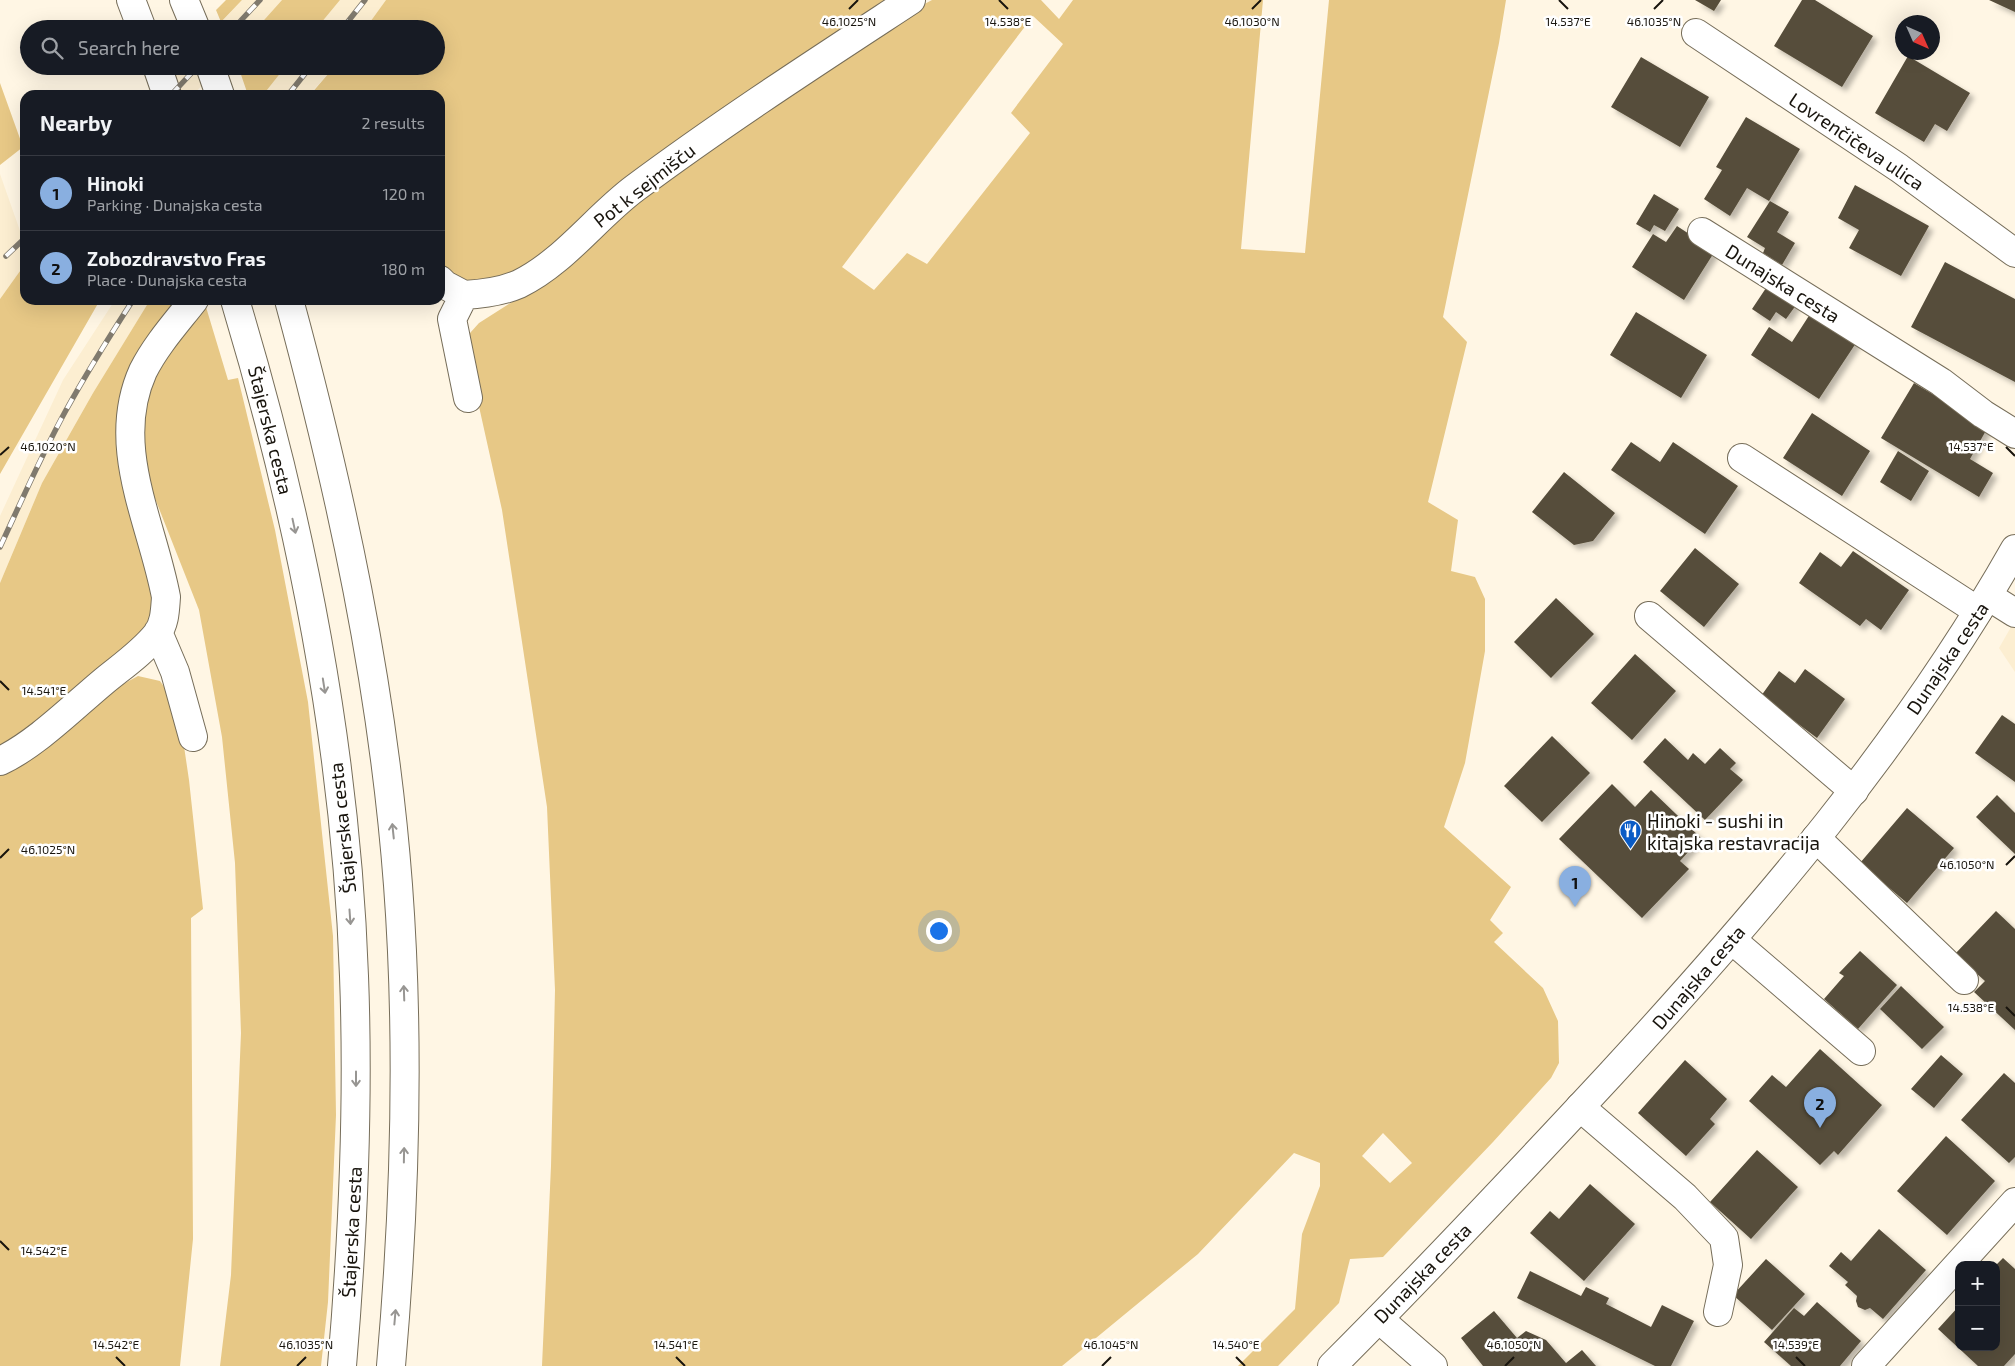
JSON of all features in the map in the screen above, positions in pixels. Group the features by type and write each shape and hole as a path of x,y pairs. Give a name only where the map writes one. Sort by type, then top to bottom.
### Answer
{"main road":[{"path":"184,0 192,20"},
{"name":"Pot k sejmišču","path":"464,295 489,294 519,284 550,264 633,189 648,178 739,113 911,0"},
{"path":"131,1 138,20"},
{"name":"Lovrenčičeva ulica","path":"1696,33 1899,168 2015,253"},
{"path":"160,75 165,90"},
{"path":"213,75 218,90"},
{"name":"Dunajska cesta","path":"1702,232 1941,382 1983,414 2015,434"},
{"path":"445,285 464,295 452,319 468,398"},
{"path":"0,761 9,757 45,731 144,648 158,632 165,614 166,597 131,460 129,427 133,399 144,371 160,342 190,305"},
{"name":"Štajerska cesta","path":"237,305 286,489 307,586 328,710 347,869 354,974 356,1076 355,1174 350,1272 342,1366"},
{"path":"289,305 338,491 358,588 388,785 398,884 404,985 406,1081 404,1181 398,1288 391,1366"},
{"path":"1742,458 1983,604 2015,613"},
{"name":"Dunajska cesta","path":"1332,1366 1580,1107 1704,973 1732,940 1854,791 1930,684 1983,604 2015,549"},
{"path":"1649,616 1854,791"},
{"path":"158,632 175,672 193,737"},
{"path":"1816,838 1964,980"},
{"path":"1732,940 1861,1052"},
{"path":"1580,1107 1684,1197 1724,1238 1728,1264 1718,1312"},
{"path":"1866,1366 2015,1202"},
{"path":"1379,1318 1433,1366"}],"shaded area":[{"path":"226,0 242,0 223,20 220,20 216,10"},
{"path":"242,0 282,0 264,20 223,20"},
{"path":"282,0 340,0 323,20 264,20"},
{"path":"340,0 386,0 372,20 323,20"},
{"path":"386,0 890,0 509,277 470,283 450,274 445,268 445,90 314,90 327,75 445,75 445,20 372,20"},
{"path":"932,0 1041,0 1059,19 1073,0 1263,0 1241,249 1305,253 1329,0 1506,0 1499,43 1443,317 1467,342 1428,502 1458,520 1451,571 1475,577 1485,599 1485,651 1465,763 1444,827 1511,887 1490,920 1503,933 1494,942 1543,988 1558,1021 1559,1063 1551,1078 1493,1142 1383,1257 1350,1259 1339,1303 1278,1366 1238,1366 1295,1309 1302,1234 1320,1186 1320,1163 1294,1153 1198,1254 1062,1366 542,1366 551,1166 555,990 547,807 502,510 466,348 470,333 479,323 539,285 631,205 917,8","holes":["1033,16 1063,44 1011,113 1030,133 927,264 907,253 874,290 842,267","1383,1133 1412,1163 1390,1183 1362,1156"]},
{"path":"170,75 212,75 198,90 156,90"},
{"path":"241,75 279,75 267,90 246,90"},
{"path":"279,75 327,75 313,90 267,90"},
{"path":"0,83 20,139 20,149 0,165"},
{"path":"0,174 20,231 20,271 0,299"},
{"path":"20,271 20,305 97,305 0,474 0,299"},
{"path":"112,305 147,305 93,393 42,483 0,583 0,516 63,380"},
{"path":"147,305 178,305 125,384 119,402 117,423 120,461 154,600 149,619 143,629 126,647 40,719 0,747 0,583 42,483 93,393"},
{"path":"206,307 228,380 238,378 275,530 308,702 333,936 336,1115 328,1302 321,1366 220,1366 231,1275 241,1033 235,863 222,737 199,610 145,473 142,404 162,361"},
{"path":"2015,620 2015,672 1999,648"},
{"path":"138,676 160,681 171,697 181,726 203,909 191,918 193,1239 180,1366 0,1366 0,776 29,759 114,689"}],"building":[{"path":"1695,0 1721,0 1714,11"},
{"path":"1802,0 1815,0 1873,36 1842,87 1774,46"},
{"path":"1989,0 2015,0 2015,12"},
{"path":"1641,57 1709,97 1680,147 1611,107"},
{"path":"1906,60 1915,60 1970,93 1947,131 1935,124 1924,142 1875,113"},
{"path":"1746,117 1800,149 1769,201 1747,188 1730,216 1704,199 1722,170 1716,167"},
{"path":"1855,185 1929,226 1901,276 1849,248 1859,230 1838,218"},
{"path":"1654,194 1679,209 1665,231 1654,225 1650,232 1636,224"},
{"path":"1770,201 1789,212 1777,232 1795,243 1782,265 1763,253 1765,248 1747,237"},
{"path":"1677,226 1715,251 1684,300 1632,267 1653,234 1666,242"},
{"path":"1945,262 2015,299 2015,382 1911,327"},
{"path":"1770,282 1799,301 1786,319 1776,312 1770,321 1752,309"},
{"path":"1812,311 1858,340 1819,399 1751,355 1769,327 1792,342"},
{"path":"1636,312 1707,355 1681,398 1610,355"},
{"path":"1914,383 1988,427 1970,459 1993,473 1979,497 1881,438"},
{"path":"1812,413 1870,451 1842,496 1783,458"},
{"path":"1631,442 1660,462 1673,442 1738,486 1705,534 1611,470"},
{"path":"1898,451 1929,471 1911,501 1880,482"},
{"path":"1564,472 1615,513 1593,541 1574,545 1532,512"},
{"path":"1695,548 1739,584 1704,627 1660,591"},
{"path":"1853,551 1909,590 1881,630 1866,619 1860,626 1799,583 1820,552 1841,567"},
{"path":"1556,598 1594,634 1551,678 1514,642"},
{"path":"1635,654 1676,691 1632,740 1591,703"},
{"path":"1805,669 1845,699 1817,738 1761,696 1779,671 1795,683"},
{"path":"2002,715 2015,724 2015,782 1975,753"},
{"path":"1552,736 1590,773 1542,822 1504,786"},
{"path":"1665,738 1688,760 1693,753 1705,764 1720,748 1736,763 1730,769 1743,780 1705,820 1643,762"},
{"name":"Hinoki - sushi in kitajska restavracija","path":"1612,784 1635,807 1651,790 1701,838 1680,861 1689,869 1642,918 1559,839"},
{"path":"1997,795 2015,813 2015,854 1976,817"},
{"path":"1907,808 1954,848 1907,903 1860,863"},
{"path":"1996,911 2015,929 2015,1030 1974,992 1985,981 1955,954"},
{"path":"1860,951 1897,985 1858,1029 1824,999 1844,976 1839,973"},
{"path":"1901,986 1944,1027 1922,1049 1880,1009"},
{"path":"1820,1049 1882,1105 1838,1155 1834,1151 1820,1165 1749,1101 1772,1075 1786,1087"},
{"path":"1941,1055 1963,1074 1934,1108 1911,1089"},
{"path":"1685,1060 1727,1099 1710,1119 1715,1124 1686,1156 1638,1113"},
{"path":"2004,1073 2015,1083 2015,1157 2009,1163 1961,1120"},
{"path":"1946,1136 1995,1181 1947,1235 1897,1191"},
{"path":"1757,1150 1798,1187 1751,1239 1710,1202"},
{"path":"1590,1184 1635,1224 1584,1281 1530,1233 1550,1211 1559,1219"},
{"path":"1879,1229 1926,1270 1883,1319 1870,1308 1865,1310 1858,1307 1857,1296 1845,1285 1848,1282 1829,1266 1841,1252 1851,1261"},
{"path":"2003,1258 2015,1269 2015,1354 2004,1366 1978,1366 1962,1351 2000,1351 2000,1261"},
{"path":"1766,1259 1805,1294 1772,1330 1733,1295"},
{"path":"1530,1271 1581,1296 1586,1287 1609,1298 1606,1304 1651,1327 1662,1305 1694,1321 1671,1366 1655,1366 1517,1298"},
{"path":"1817,1302 1861,1341 1840,1366 1791,1366 1764,1342 1794,1308 1804,1316"},
{"path":"1955,1310 1955,1345 1938,1329"},
{"path":"1494,1311 1517,1338 1526,1331 1546,1340 1566,1363 1582,1350 1596,1366 1483,1366 1461,1338"}],"railway":[{"path":"241,20 260,0"},
{"path":"349,20 365,0"},
{"path":"176,90 190,75"},
{"path":"292,90 304,75"},
{"path":"6,256 20,243"},
{"path":"0,547 39,462 65,412 130,305"}],"place":[{"name":"Hinoki - sushi in kitajska restavracija","path":"1631,850"},
{"name":"Hinoki","path":"1575,907"},
{"name":"Zobozdravstvo Fras","path":"1820,1128"}]}
